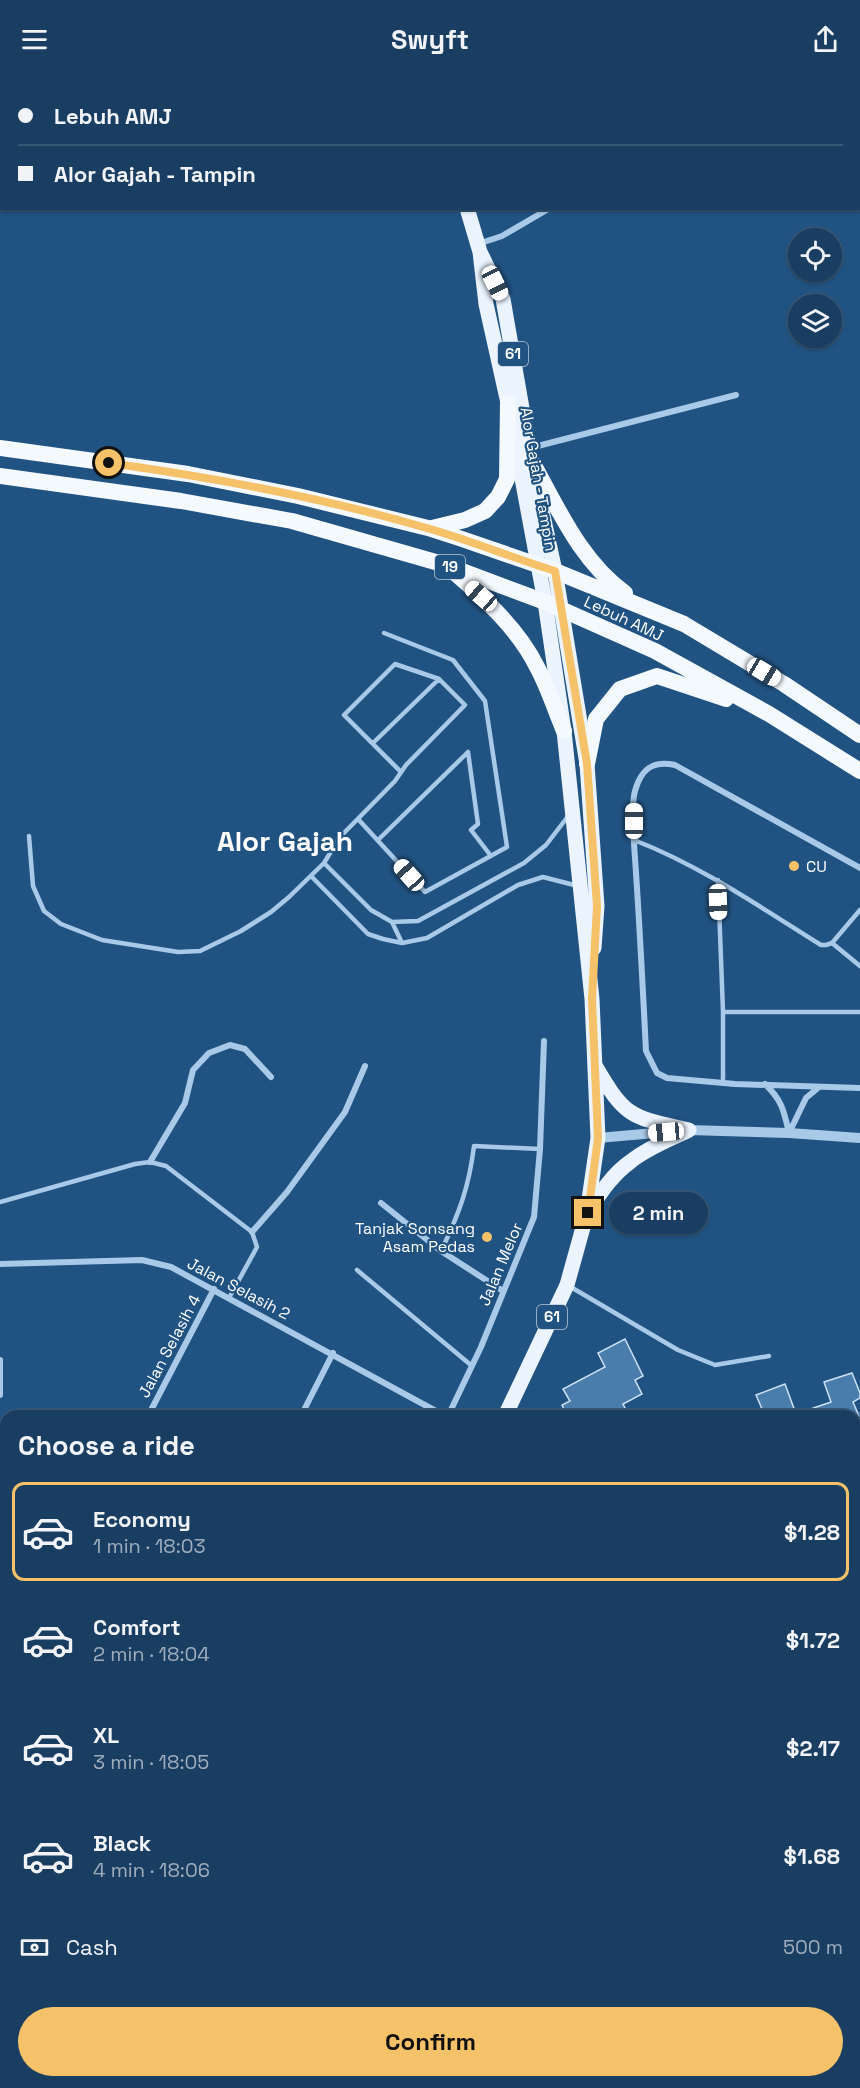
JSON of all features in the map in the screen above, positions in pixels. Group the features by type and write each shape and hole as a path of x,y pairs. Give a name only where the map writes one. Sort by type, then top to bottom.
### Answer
{"highway":[{"path":"428,528 465,520 485,512 498,497 507,479 508,403"},
{"name":"Lebuh AMJ","path":"0,448 188,474 298,496 428,528 555,571 642,605 694,630 784,684 860,735"},
{"path":"530,454 583,549 608,581 642,605"},
{"name":"Lebuh AMJ","path":"0,476 181,501 292,521 446,565 545,602 655,651 769,714 860,771"},
{"path":"446,565 507,623 537,665 564,731"},
{"path":"587,764 596,719 620,689 657,676 769,714"}],"main road":[{"name":"61","path":"468,210 479,248 503,299 530,454"},
{"name":"Alor Gajah - Tampin","path":"479,248 486,304 508,403 545,602 564,731 592,999 598,1138 588,1213 567,1285 508,1410"},
{"name":"Alor Gajah - Tampin","path":"530,454 555,571 587,764 597,906 592,999"},
{"path":"595,1064 613,1096 625,1109 640,1119 689,1130"},
{"path":"588,1213 611,1180 629,1162 689,1130"}],"street":[{"path":"479,248 547,210"},
{"path":"530,454 736,395"},
{"path":"860,867 675,765 663,762 648,767 634,792 634,840 646,1051 657,1073 668,1078 723,1083 860,1088"},
{"name":"Jalan Melor","path":"450,1410 472,1366 534,1217 540,1149 544,1041"},
{"path":"150,1162 185,1103 193,1070 208,1053 230,1045 244,1049 271,1077"},
{"path":"252,1232 287,1192 345,1112 365,1065"},
{"path":"765,1084 777,1095 784,1108 789,1133"},
{"path":"789,1133 806,1098 820,1087"},
{"path":"598,1138 689,1130 860,1138"},
{"path":"381,1203 441,1251 503,1291"},
{"name":"Jalan Selasih 2","path":"0,1264 142,1260 171,1267 436,1410"},
{"name":"Jalan Selasih 4","path":"151,1410 214,1289"},
{"path":"304,1410 333,1353"},
{"path":"0,1360 0,1395"}],"lane":[{"path":"358,819 425,892 507,847 485,701 453,660 384,633"},
{"path":"29,836 33,886 44,911 61,924 102,940 178,952 200,951 241,931 271,912 311,876 324,863 340,837 465,705 439,679 395,664 344,715 401,772"},
{"path":"373,743 439,679"},
{"path":"378,840 468,752 478,824 471,830 491,856"},
{"path":"324,863 371,910 392,922 418,921 524,863 546,845 573,810"},
{"path":"634,840 718,880 821,945 832,943 860,910"},
{"path":"311,876 368,934 402,943 427,938 518,885 543,878 581,887"},
{"path":"718,880 723,1083"},
{"path":"392,922 402,943"},
{"path":"832,943 860,966"},
{"path":"723,1012 860,1012"},
{"path":"441,1251 459,1215 470,1178 474,1146 540,1149"},
{"path":"0,1202 135,1164 150,1162 166,1166 252,1232 257,1247 230,1298"},
{"path":"357,1269 472,1366"},
{"path":"567,1285 678,1350 716,1365 769,1356"}],"building":[{"path":"625,1339 643,1376 635,1380 642,1394 623,1404 626,1410 564,1410 562,1405 570,1401 563,1389 605,1367 598,1353"},
{"path":"852,1373 860,1393 860,1398 853,1402 856,1410 808,1410 831,1402 824,1382"},
{"path":"785,1384 795,1410 762,1410 756,1395"}],"place":[{"name":"CU","path":"794,866"},
{"name":"Tanjak Sonsang Asam Pedas","path":"487,1237"}],"district":[{"name":"Alor Gajah","path":"285,841"}],"route":[{"path":"109,463 188,474 298,496 428,528 555,571 587,764 597,906 592,999 598,1138 588,1213"}]}
